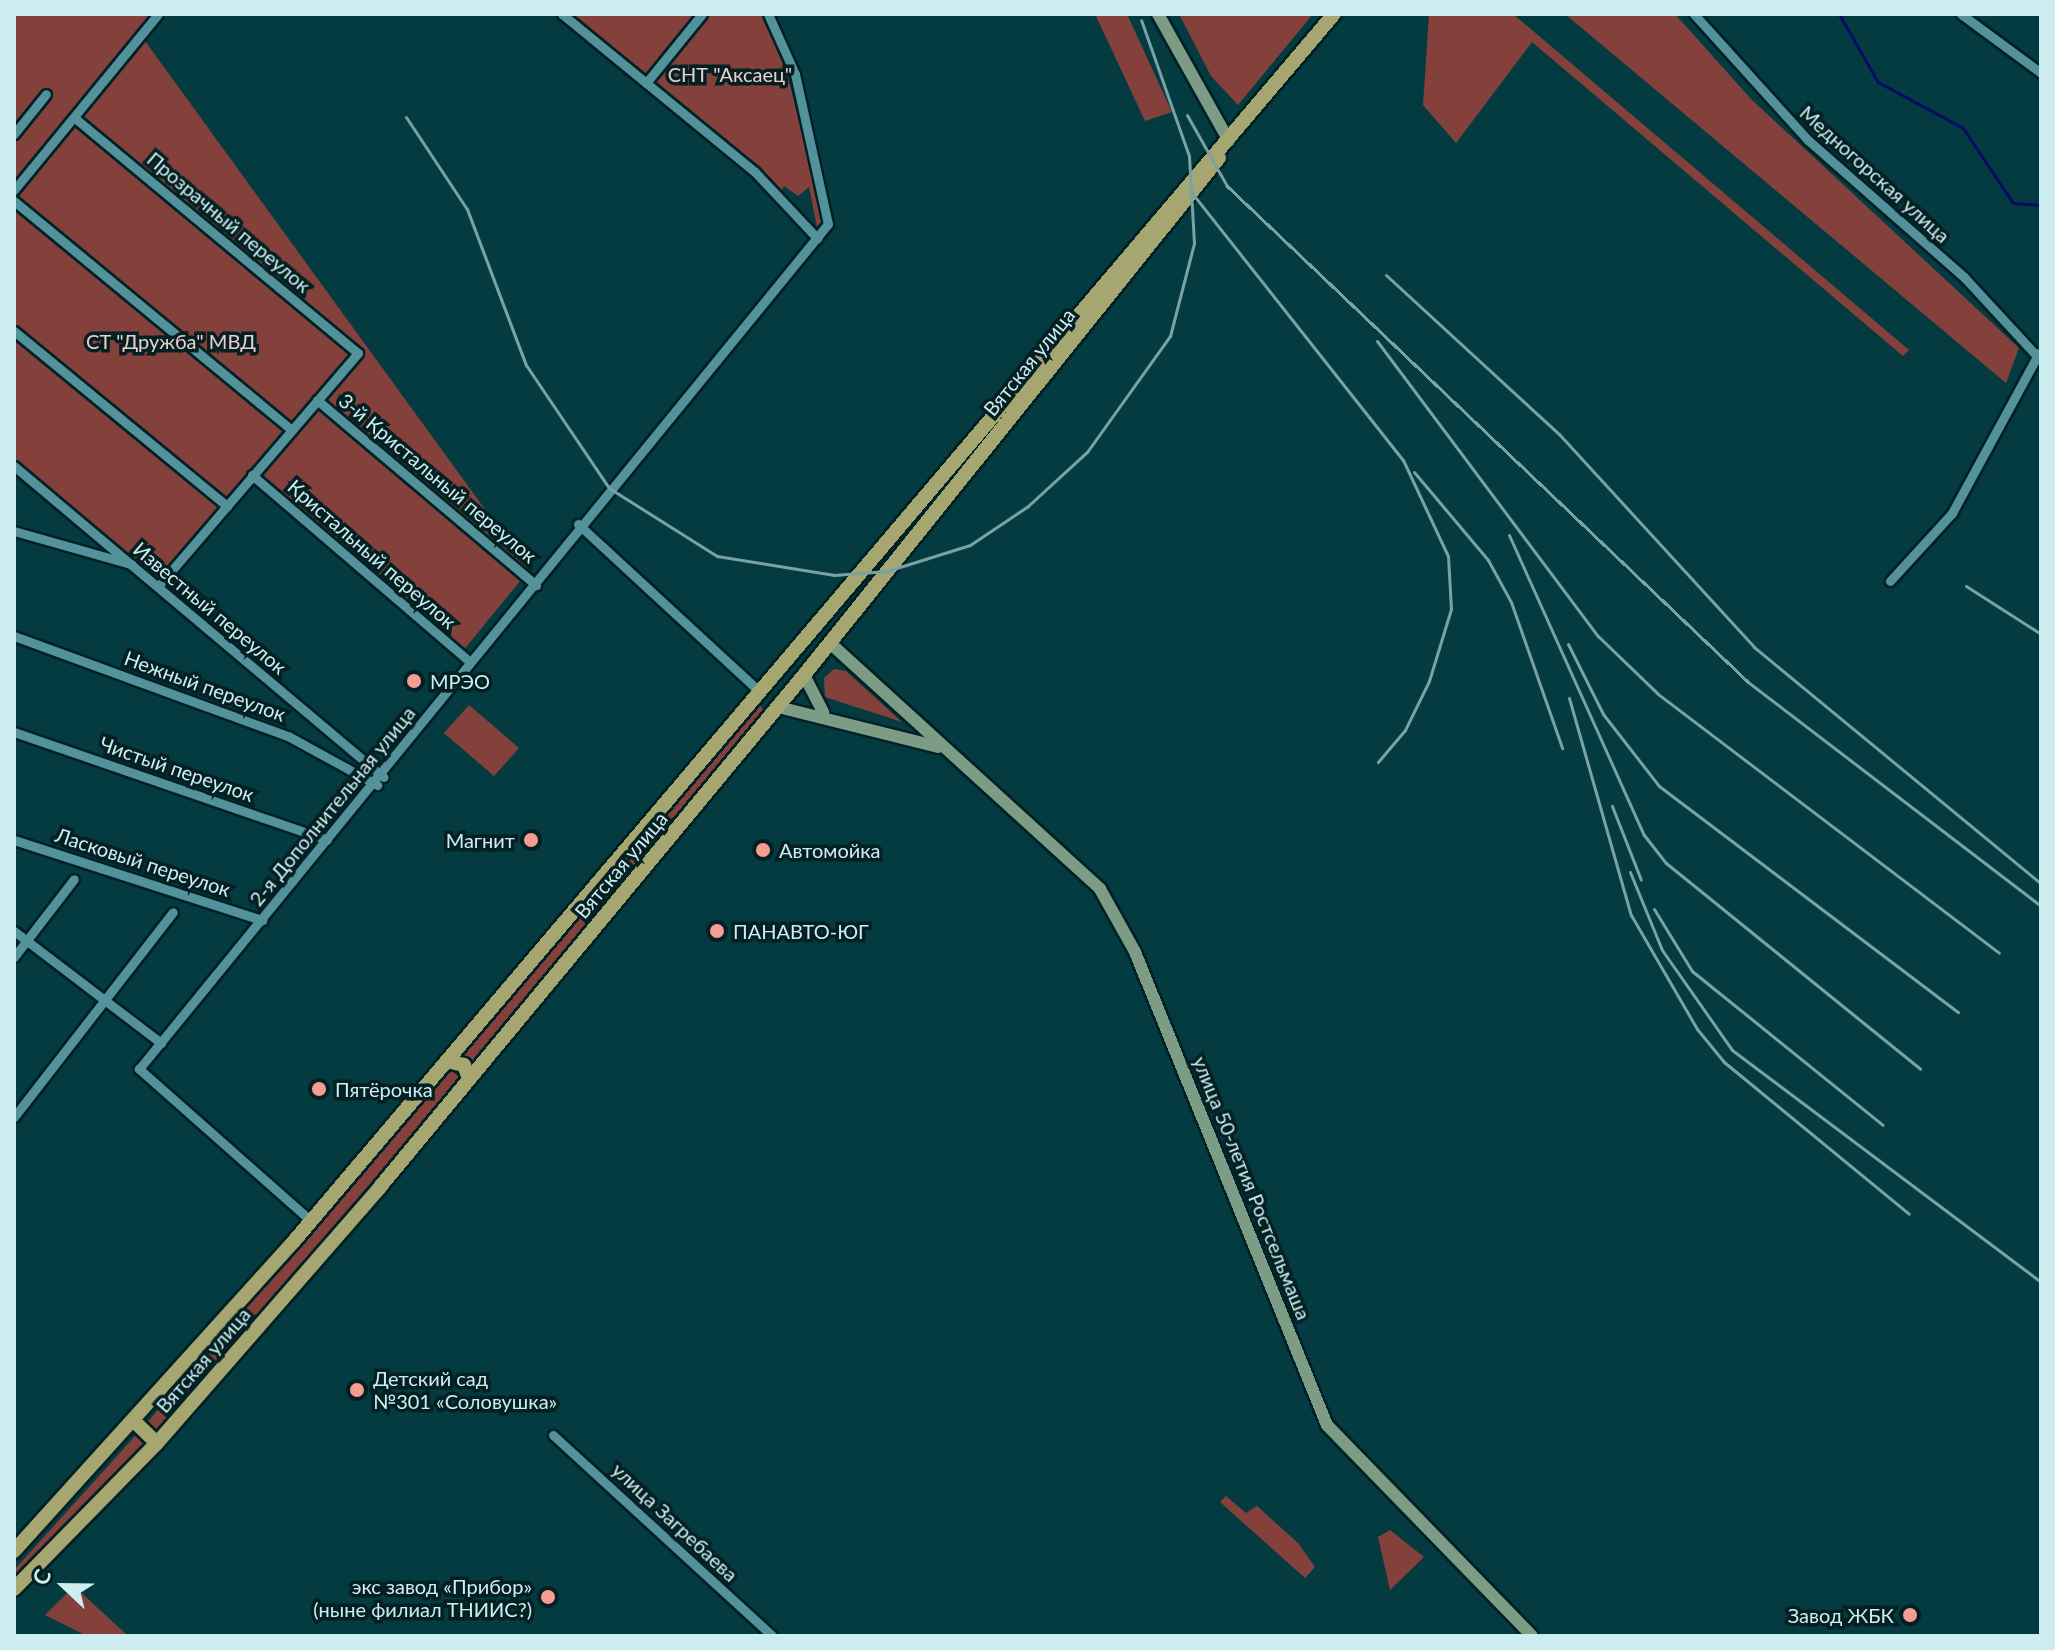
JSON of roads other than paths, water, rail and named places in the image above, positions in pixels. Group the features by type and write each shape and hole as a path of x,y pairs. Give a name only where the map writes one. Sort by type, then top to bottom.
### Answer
{"main road":[{"path":"1158,14 1229,141"},
{"name":"Вятская улица","path":"14,1589 157,1443 469,1079 830,643 1229,141 1334,14"},
{"name":"Вятская улица","path":"14,1551 135,1422 311,1221 756,688 866,573 1191,175 1229,141"},
{"path":"813,627 830,643"},
{"name":"улица 50-летия Ростсельмаша","path":"830,643 1100,889 1117,918 1327,1425 1532,1636"},
{"path":"796,644 804,675 823,712"},
{"path":"756,688 778,707 823,712 945,750"},
{"path":"447,1061 464,1065 469,1079"},
{"path":"135,1422 157,1443"}],"street":[{"path":"14,190 76,119 158,14"},
{"path":"646,83 702,14"},
{"name":"2-я Дополнительная улица","path":"311,1221 139,1069 327,840 380,781 468,660 536,585 578,524 828,224 795,74 768,14"},
{"name":"Медногорская улица","path":"1694,14 1788,120 1964,277 2039,353"},
{"path":"1961,14 2041,73"},
{"path":"569,16 755,172 817,238"},
{"path":"14,134 46,94"},
{"name":"Прозрачный переулок","path":"76,119 358,353 317,400"},
{"path":"14,201 291,429"},
{"path":"14,331 227,506"},
{"path":"1890,581 1952,513 2039,353"},
{"path":"158,586 317,400"},
{"name":"3-й Кристальный переулок","path":"317,400 536,585"},
{"name":"Известный переулок","path":"14,466 158,586 380,781"},
{"name":"Кристальный переулок","path":"252,475 468,660"},
{"path":"578,524 756,688"},
{"path":"14,531 131,564"},
{"name":"Нежный переулок","path":"14,636 288,736 380,781"},
{"name":"Чистый переулок","path":"14,732 327,840"},
{"name":"Ласковый переулок","path":"14,840 262,920"},
{"path":"14,957 74,879"},
{"path":"14,1117 173,912"},
{"path":"14,931 161,1043"},
{"name":"улица Загребаева","path":"553,1435 772,1636"}],"waterway":[{"path":"1839,14 1878,82 1963,128 2013,203 2041,205"}],"railway":[{"path":"406,117 467,209 526,365 609,488 717,556 834,575 887,571 970,545 1028,506 1087,452 1170,336 1194,243 1189,156 1141,20"},
{"path":"1187,115 1227,186 1748,682 2041,906"},
{"path":"1192,193 1403,460 1448,556 1451,609 1429,681 1405,730 1378,762"},
{"path":"1386,275 1559,434 1754,647 2041,884"},
{"path":"1377,341 1598,636 1658,694 1999,953"},
{"path":"1414,472 1488,560 1511,602 1562,748"},
{"path":"1509,535 1644,835 1666,863 1920,1069"},
{"path":"1966,586 2041,634"},
{"path":"1568,644 1603,714 1659,786 1958,1012"},
{"path":"1569,698 1631,915 1697,1029 1724,1062 1909,1214"},
{"path":"1612,806 1641,880"},
{"path":"1630,872 1662,950 1732,1050 2041,1282"},
{"path":"1654,909 1692,971 1883,1125"}],"place":[{"name":"МРЭО","path":"414,681"},
{"name":"Магнит","path":"531,840"},
{"name":"Автомойка","path":"763,850"},
{"name":"ПАНАВТО-ЮГ","path":"717,931"},
{"name":"Пятёрочка","path":"319,1089"},
{"name":"Детский сад №301 «Соловушка»","path":"357,1390"},
{"name":"экс завод «Прибор» (ныне филиал ТНИИС?)","path":"548,1597"},
{"name":"Завод ЖБК","path":"1910,1615"}],"park label":[{"name":"СНТ \"Аксаец\"","path":"730,74"},
{"name":"СТ \"Дружба\" МВД","path":"171,341"}]}
